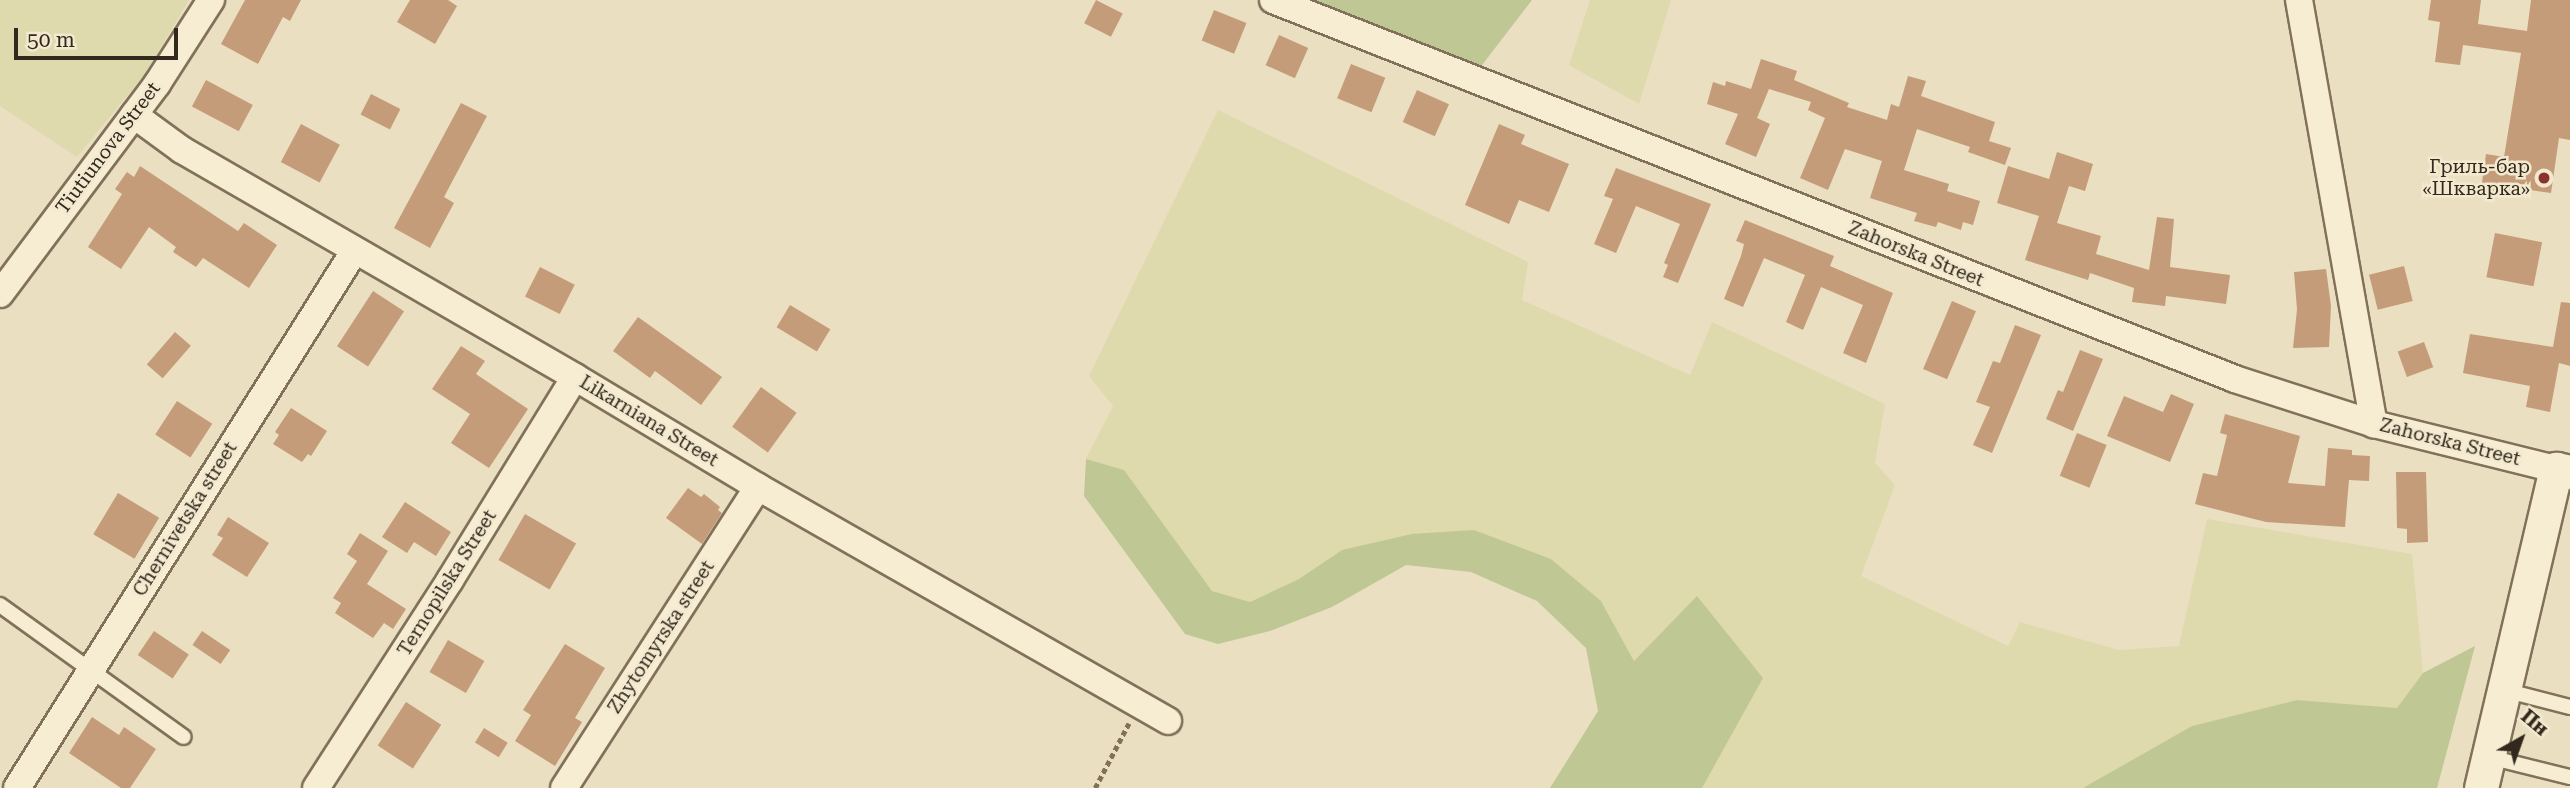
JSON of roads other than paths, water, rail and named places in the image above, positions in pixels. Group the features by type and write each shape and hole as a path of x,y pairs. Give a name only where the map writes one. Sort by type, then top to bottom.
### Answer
{"street":[{"name":"Tiutiunova Street","path":"2,285 134,115 211,0"},
{"name":"Zahorska Street","path":"1273,0 2223,374 2374,424 2563,470"},
{"path":"2299,0 2374,424"},
{"name":"Likarniana Street","path":"134,115 182,150 575,377 758,487 1167,721"},
{"name":"Chernivetska street","path":"17,788 355,250"},
{"name":"Ternopilska Street","path":"316,788 450,580 575,377"},
{"path":"2485,772 2504,690 2563,470"},
{"name":"Zhytomyrska street","path":"564,788 758,487"}],"lane":[{"path":"0,605 184,737"},
{"path":"2504,690 2570,707"},
{"path":"2485,772 2570,777"}],"place":[{"name":"Гриль-бар «Шкварка»","path":"2544,178"}]}
